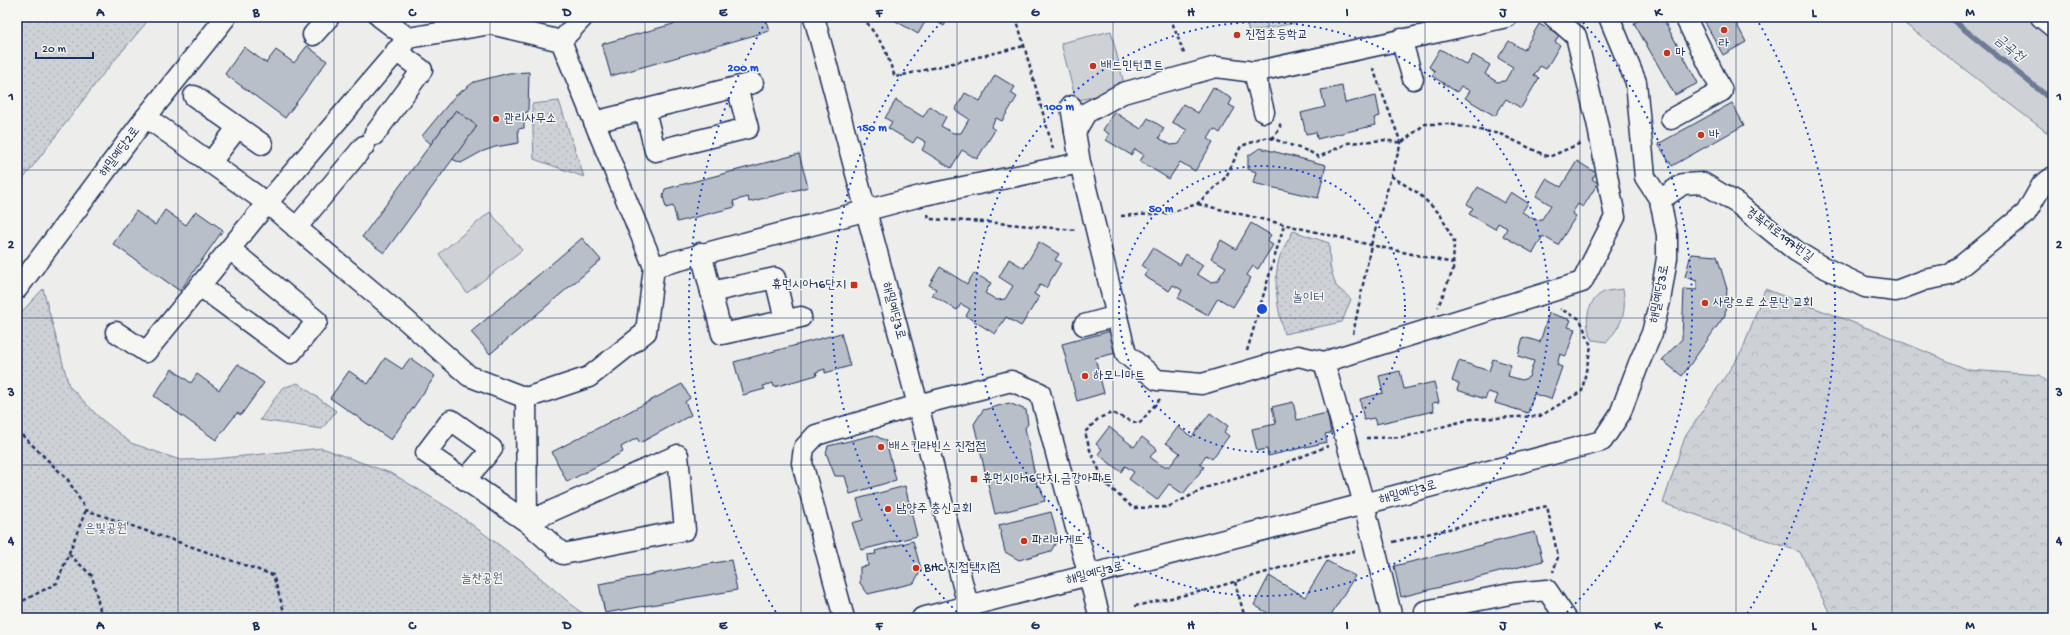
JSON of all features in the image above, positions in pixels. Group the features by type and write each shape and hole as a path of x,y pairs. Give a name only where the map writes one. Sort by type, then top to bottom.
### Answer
{"street":[{"name":"해밀예당2로","path":"17,289 146,117 226,17"},
{"path":"313,36 329,17"},
{"path":"296,228 369,141 422,70 380,17"},
{"path":"561,41 583,17"},
{"name":"해밀예당3로","path":"814,17 918,405 969,612 1090,576 1602,441 1620,414 1652,333 1660,301 1666,258 1667,235 1660,200"},
{"path":"1075,132 1086,113 1123,93 1216,67 1254,72 1507,17"},
{"path":"1071,106 1080,162 1126,354 1157,380 1202,384 1298,356 1324,362 1582,282 1615,217 1599,135 1576,36 1554,17"},
{"path":"1671,119 1722,91 1686,17"},
{"path":"2041,17 2053,27"},
{"path":"1614,19 1636,82 1645,177 1660,200"},
{"path":"116,332 146,352 267,203 402,45 491,24 561,41"},
{"path":"1401,39 1413,79"},
{"path":"146,117 267,203 398,313 469,376 526,398 589,377 646,332 654,267 561,41"},
{"path":"1254,72 1264,112"},
{"path":"594,122 745,85 748,128 655,151 645,110"},
{"path":"194,96 262,144"},
{"path":"211,162 238,127"},
{"path":"654,267 701,253 924,195 1080,162"},
{"name":"경복대로197번길","path":"1660,200 1683,184 1703,183 1738,204 1796,251 1819,265 1865,287 1896,291 1924,280 1950,275 2026,213 2042,185 2053,177"},
{"path":"200,286 291,353 317,321 230,249"},
{"path":"701,253 711,292 722,334 793,318 775,278 711,292"},
{"path":"1084,325 1117,316"},
{"path":"1324,362 1364,504 1392,618"},
{"path":"844,618 802,463 804,448 816,435 918,405 1011,381 1040,393 1100,618"},
{"path":"526,398 527,522"},
{"path":"465,480 527,522 563,554 685,530 678,456 527,522"},
{"path":"1427,618 1425,611 1515,593 1547,590 1566,618"},
{"path":"922,618 969,612"}],"path":[{"path":"863,17 884,47 895,77 1024,46"},
{"path":"1016,17 1058,167"},
{"path":"1170,17 1191,74"},
{"path":"1365,47 1401,143"},
{"path":"1356,352 1352,336 1371,245 1401,143 1425,124 1449,124 1500,134 1549,157 1599,135"},
{"path":"1122,216 1169,213 1197,204 1226,176 1241,146 1268,138 1310,152 1319,157 1348,143 1384,140 1401,143"},
{"path":"1391,176 1418,193 1440,214 1454,241 1453,270 1438,307 1422,331"},
{"path":"924,195 929,219 986,222 1097,233"},
{"path":"1197,204 1371,245 1453,262"},
{"path":"1240,373 1284,225"},
{"path":"1176,381 1139,424 1112,413 1099,418 1086,432 1090,450 1105,483 1133,508 1168,507 1208,487 1281,465 1346,439 1404,437 1470,419 1540,416 1582,391 1591,346 1580,319 1534,296"},
{"path":"17,430 68,480 86,510 273,575 286,618"},
{"path":"17,604 57,583 86,510"},
{"path":"69,554 92,576 102,618"},
{"path":"1235,582 1245,618"}],"green space":[{"path":"17,17 151,17 103,74 17,187"},
{"path":"1245,17 1325,17 1249,32"},
{"path":"1896,17 2029,17 2053,39 2053,137"},
{"name":"배드민턴코트","path":"1111,31 1125,88 1076,101 1061,43"},
{"path":"559,101 584,177 534,159 532,104"},
{"path":"490,212 522,250 467,293 439,254"},
{"name":"놀이터","path":"1293,231 1329,243 1330,266 1336,286 1351,299 1342,322 1284,334 1278,305 1276,275 1280,256"},
{"name":"은빛공원","path":"43,289 69,386 100,418 131,443 180,460 214,459 322,448 393,474 452,510 522,562 579,611 593,618 17,618 17,317"},
{"path":"1623,289 1624,312 1620,324 1607,342 1593,340 1590,334 1587,319 1591,305 1600,294 1607,291"},
{"path":"1765,289 1883,334 1969,370 2039,375 2053,386 2053,618 1832,618 1800,552 1663,503 1685,437 1742,351"},
{"path":"298,383 336,411 322,429 260,420 282,388"}],"building":[{"path":"698,17 765,17 769,31 611,76 602,44"},
{"path":"889,17 928,17 918,34"},
{"path":"929,17 949,17 944,26"},
{"name":"마","path":"1644,17 1662,17 1698,83 1675,95 1634,23"},
{"name":"라","path":"1702,17 1733,17 1746,42 1723,55"},
{"path":"1539,24 1559,35 1555,42 1560,45 1546,69 1540,66 1534,76 1539,78 1521,108 1506,99 1495,116 1465,98 1470,91 1461,86 1457,92 1432,76 1435,71 1429,67 1440,49 1467,65 1473,55 1490,65 1485,74 1497,82 1505,81 1513,67 1498,58 1509,41 1524,50"},
{"path":"307,46 327,61 285,118 225,74 244,47 266,63 276,50 294,63"},
{"name":"관리사무소","path":"529,72 528,112 524,113 524,128 518,129 519,143 495,147 481,152 461,163 452,159 477,126 456,110 431,144 422,136 455,96 474,82 509,73"},
{"path":"995,75 1015,87 1011,93 1017,97 1002,121 996,118 991,127 995,130 977,159 962,150 951,168 922,150 926,142 917,137 913,143 888,128 892,122 885,118 896,100 923,117 930,106 946,117 941,126 953,133 961,133 969,119 955,110 965,93 980,101"},
{"path":"1342,86 1345,103 1376,96 1380,116 1374,118 1376,125 1317,139 1316,132 1306,134 1301,113 1325,107 1321,90"},
{"path":"1213,87 1232,99 1229,105 1235,108 1220,133 1214,129 1208,139 1213,142 1195,171 1180,162 1169,179 1140,161 1144,155 1135,149 1131,155 1106,140 1109,134 1103,130 1114,112 1141,129 1148,118 1164,128 1159,138 1171,145 1179,144 1187,130 1172,122 1183,104 1198,113"},
{"name":"바","path":"1732,103 1744,125 1672,166 1658,144"},
{"path":"456,110 477,126 384,253 362,237"},
{"path":"1260,148 1326,165 1318,198 1253,183 1256,172 1248,169 1248,156"},
{"path":"799,154 808,187 749,202 748,197 733,201 735,207 677,222 673,206 666,208 663,196 665,189"},
{"path":"1577,161 1596,173 1592,179 1598,183 1583,207 1578,204 1572,213 1576,216 1558,245 1543,236 1533,253 1503,236 1507,228 1498,223 1495,229 1469,214 1473,208 1467,204 1478,187 1504,203 1511,192 1528,203 1522,212 1535,220 1542,219 1551,205 1536,196 1546,179 1561,187"},
{"path":"165,210 186,225 196,211 223,230 180,291 113,244 136,211 155,225"},
{"path":"1251,223 1271,235 1267,241 1273,245 1258,269 1253,266 1247,275 1251,278 1233,307 1218,298 1208,315 1178,298 1182,290 1173,285 1169,291 1144,276 1148,270 1142,266 1153,248 1180,265 1186,254 1203,265 1197,274 1210,282 1217,281 1226,267 1211,258 1221,240 1236,249"},
{"path":"582,238 601,260 490,354 471,332"},
{"path":"1039,242 1059,254 1055,260 1061,263 1046,288 1040,285 1034,294 1039,297 1021,326 1006,317 995,334 966,316 970,309 961,304 957,310 932,295 936,289 929,285 940,267 967,284 974,273 991,283 985,293 997,300 1005,299 1013,286 999,277 1009,259 1024,268"},
{"name":"사랑으로 소문난 교회","path":"1691,254 1717,256 1727,289 1725,315 1682,376 1662,360 1682,339 1684,289 1697,290 1697,281 1685,277"},
{"path":"1549,313 1571,320 1568,327 1575,329 1566,356 1560,354 1557,365 1562,367 1551,399 1534,394 1528,413 1495,403 1498,395 1488,392 1485,399 1457,390 1459,384 1452,381 1459,361 1489,371 1493,359 1511,365 1508,376 1522,380 1529,377 1534,361 1518,356 1523,337 1540,342"},
{"name":"하모니마트","path":"1111,331 1116,353 1095,358 1104,393 1077,401 1062,344"},
{"path":"841,333 850,366 825,373 825,369 816,372 817,375 774,387 773,383 763,386 765,389 743,395 734,362"},
{"path":"385,358 402,369 410,358 435,376 391,440 330,398 349,371 368,384"},
{"path":"238,364 264,383 241,415 237,413 216,440 154,396 172,369 191,383 197,374 219,390"},
{"path":"1400,371 1404,389 1434,382 1439,402 1432,403 1434,411 1376,424 1374,418 1364,420 1360,399 1383,393 1379,376"},
{"path":"682,384 690,398 685,402 691,415 640,443 637,438 621,447 623,452 567,482 552,452"},
{"path":"1293,402 1297,420 1327,413 1331,433 1325,434 1327,442 1268,456 1267,449 1257,451 1252,429 1276,424 1272,407"},
{"path":"1009,403 1026,410 1028,424 1025,428 1037,485 1040,486 1045,501 995,514 974,424 983,410"},
{"path":"1210,413 1228,426 1224,432 1229,436 1212,459 1206,455 1200,464 1204,467 1183,494 1169,484 1157,500 1129,479 1134,472 1125,466 1121,472 1098,454 1102,449 1096,444 1109,427 1134,447 1142,437 1157,449 1150,457 1162,466 1170,466 1180,453 1166,443 1178,427 1192,437"},
{"path":"874,435 886,441 896,480 850,494 845,476 835,476 826,453 828,446"},
{"path":"905,486 917,536 861,550 852,523 863,520 857,499"},
{"path":"1051,512 1058,539 1051,551 1019,560 1005,552 999,525"},
{"path":"1535,532 1543,561 1401,597 1394,566"},
{"path":"913,541 921,569 914,583 868,594 860,583 860,567 868,566 867,555 876,554 875,551"},
{"path":"731,560 737,590 605,613 599,584"},
{"path":"1327,561 1355,576 1329,618 1276,618 1254,605 1269,576 1305,597"},
{"path":"1218,613 1219,618 1199,618"}],"waterway":[{"name":"금곡천","path":"1949,17 2053,101"}],"place":[{"name":"라","path":"1724,30"},
{"name":"진접초등학교","path":"1237,35"},
{"name":"마","path":"1667,53"},
{"name":"배드민턴코트","path":"1093,66"},
{"name":"관리사무소","path":"496,119"},
{"name":"바","path":"1701,135"},
{"name":"휴먼시아16단지","path":"854,285"},
{"name":"사랑으로 소문난 교회","path":"1705,303"},
{"name":"하모니마트","path":"1085,376"},
{"name":"배스킨라빈스 진접점","path":"881,447"},
{"name":"휴먼시아16단지.금강아파트","path":"974,479"},
{"name":"남양주 충신교회","path":"888,509"},
{"name":"파리바게뜨","path":"1024,541"},
{"name":"BHC 진접택지점","path":"916,568"}],"park label":[{"name":"늘찬공원","path":"482,579"}]}
